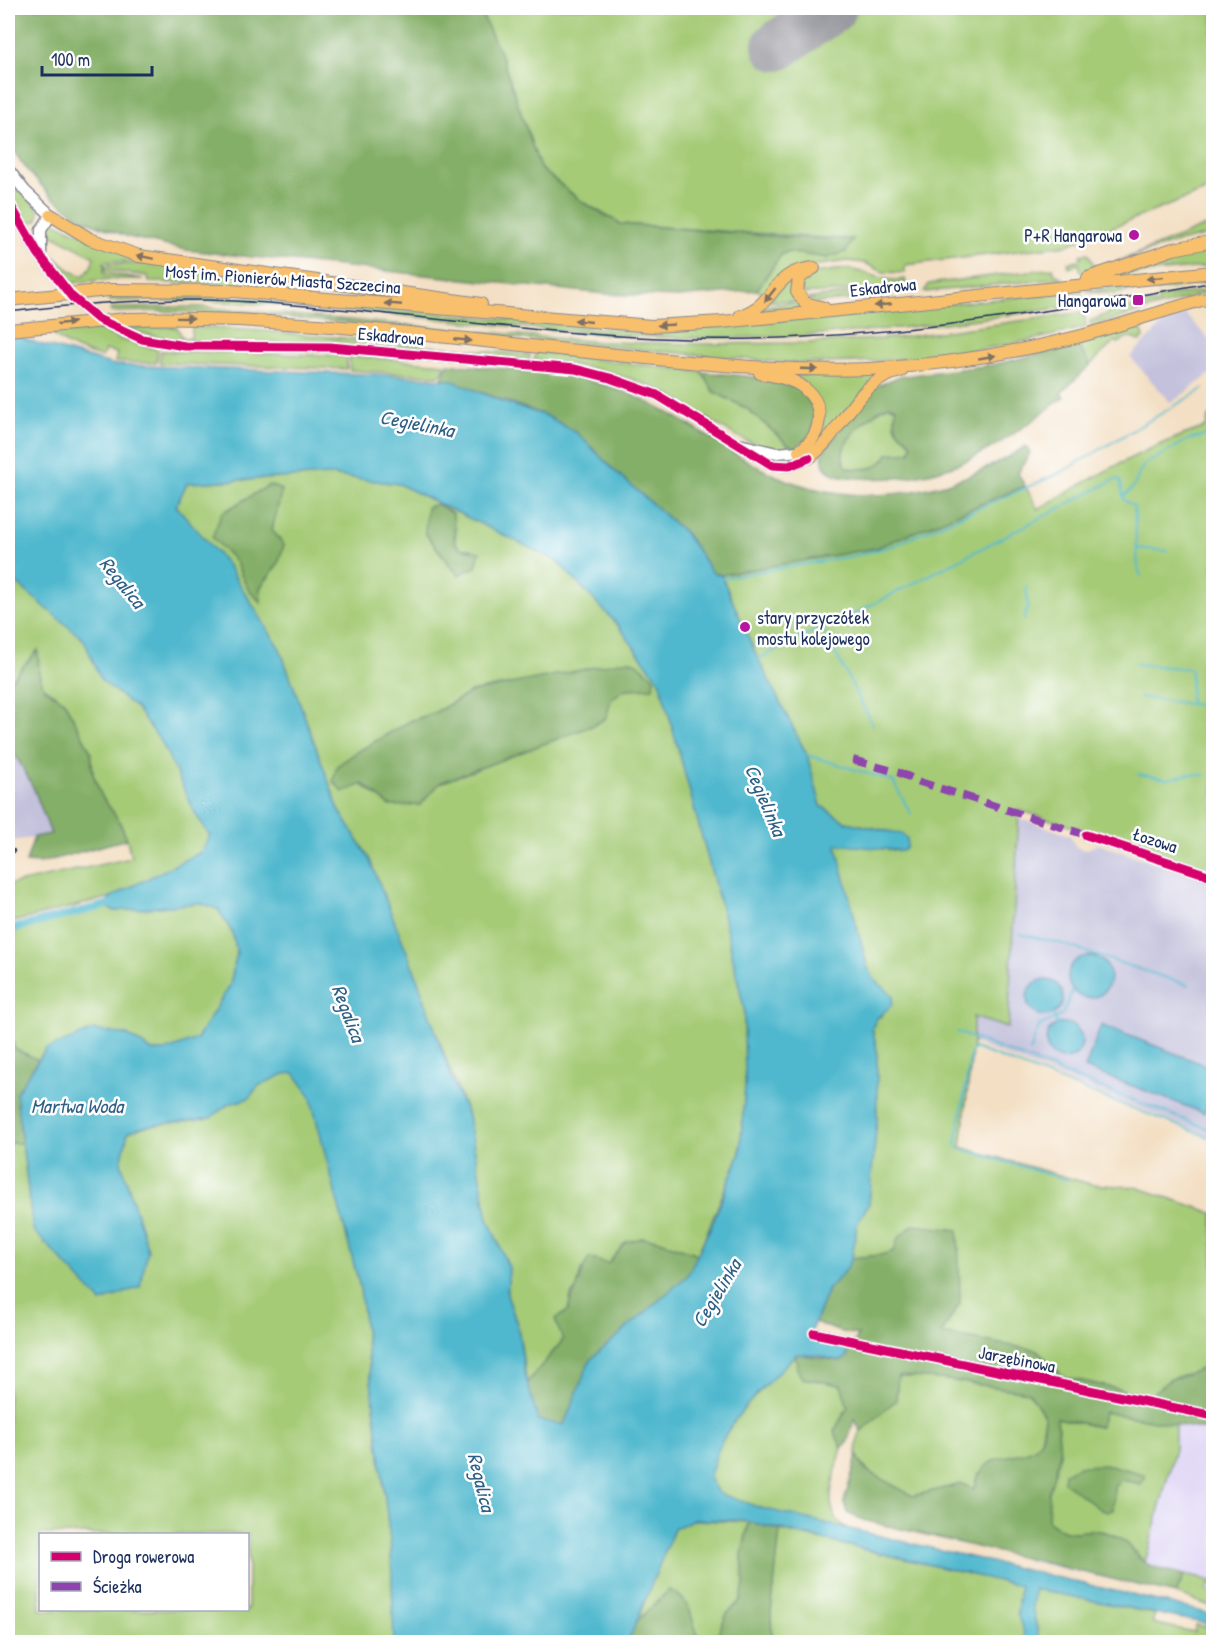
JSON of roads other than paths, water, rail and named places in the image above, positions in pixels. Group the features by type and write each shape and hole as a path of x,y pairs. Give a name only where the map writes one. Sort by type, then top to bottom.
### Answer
{"main road":[{"path":"51,214 90,239 139,256 379,289 556,318"},
{"path":"1058,287 1173,249 1214,241"},
{"path":"722,322 758,308 785,276 798,269 814,268 802,274 797,282 797,292 802,300 809,305 837,310"},
{"name":"Eskadrowa","path":"556,318 652,326 722,322 1214,272"},
{"name":"Most im. Pionierów Miasta Szczecina","path":"8,300 109,290 232,291 556,318"},
{"path":"8,330 127,319 196,318 283,323 688,362 830,369 928,364 990,356 1051,344 1214,297"},
{"path":"688,362 778,376 805,389 818,408 819,423 804,454"},
{"path":"804,454 820,448 858,397 873,383 895,372 928,364"}],"street":[{"path":"8,169 25,191 51,214"},
{"name":"Eskadrowa","path":"8,201 42,260 66,291 92,315 118,330 150,341 184,346 330,347 567,368 610,378 657,395 739,444 777,453 804,454"},
{"path":"24,231 51,214"},
{"path":"42,260 41,231 51,214"},
{"name":"Łozowa","path":"1086,835 1214,877"},
{"name":"Jarzębinowa","path":"814,1333 1214,1416"}],"water":[{"path":"8,326 26,340 115,365 389,375 451,380 506,403 547,416 577,433 616,472 685,533 713,573 721,575 758,659 807,755 821,806 846,822 902,834 907,838 907,847 903,851 836,844 867,966 875,980 893,995 892,1005 877,1018 872,1028 877,1050 877,1121 869,1203 857,1224 852,1258 846,1270 828,1289 809,1336 849,1349 846,1358 840,1361 816,1355 796,1354 736,1419 721,1443 709,1478 718,1493 761,1508 1196,1610 1212,1615 1208,1624 1034,1589 1032,1607 1040,1642 1024,1642 1024,1633 1017,1613 1020,1586 742,1520 692,1520 674,1529 628,1642 394,1642 391,1549 360,1288 310,1095 294,1073 284,1074 258,1086 249,1098 229,1104 210,1118 146,1126 128,1132 121,1163 148,1250 140,1287 101,1302 33,1230 16,1093 46,1049 94,1030 127,1035 152,1051 165,1051 197,1039 230,985 237,953 232,932 218,909 200,903 115,911 103,906 111,897 201,852 210,836 196,815 162,743 136,708 101,680 84,640 8,576","holes":["331,475 399,484 557,561 617,624 660,682 724,918 744,1008 745,1087 740,1153 713,1222 687,1276 590,1360 564,1425 538,1420 525,1375 518,1327 507,1295 509,1268 488,1219 468,1116 453,1082 415,972 369,858 339,810 280,649 227,564 176,506 187,483"]},
{"path":"1089,956 1104,962 1110,977 1104,992 1089,998 1074,992 1068,977 1074,962"},
{"path":"1045,980 1058,985 1063,998 1058,1011 1045,1016 1032,1011 1027,998 1032,985"},
{"path":"1064,1023 1077,1028 1082,1041 1077,1054 1064,1059 1051,1054 1046,1041 1051,1028"},
{"path":"1101,1025 1213,1068 1213,1090 1204,1113 1085,1068"}],"waterway":[{"path":"722,578 853,556 892,546 1062,472 1203,389"},
{"path":"1123,496 1133,487 1146,464 1188,440 1214,433"},
{"path":"851,629 848,622 852,615 1116,479 1120,480 1124,500 1134,506 1138,568 1141,576"},
{"path":"1137,548 1167,551"},
{"path":"1024,620 1028,606 1026,586"},
{"path":"758,659 822,627 873,725"},
{"path":"1135,664 1191,669 1190,704 1214,706"},
{"path":"1139,697 1190,704"},
{"path":"807,755 893,781 911,814"},
{"path":"1138,774 1168,779 1188,774 1205,775"},
{"path":"8,930 111,904"},
{"path":"1020,934 1059,943 1188,985"},
{"path":"1030,1051 1039,1026 1062,1015 1072,991"},
{"path":"1053,1014 1057,1024"},
{"path":"957,1032 1214,1131"},
{"path":"1067,1180 958,1148 956,1144 971,1053 974,1048 1214,1139"}],"tram line":[{"path":"8,312 108,303 208,300 320,307 601,335 727,339 867,333 937,326 1076,306 1214,282"}],"railway":[{"path":"8,851 13,851"}],"place":[{"name":"P+R Hangarowa","path":"1134,235"},
{"name":"Hangarowa","path":"1138,300"},
{"name":"stary przyczółek mostu kolejowego","path":"745,627"}],"water label":[{"name":"Cegielinka","path":"417,423"},
{"name":"Regalica","path":"123,582"},
{"name":"Cegielinka","path":"766,800"},
{"name":"Regalica","path":"349,1013"},
{"name":"Martwa Woda","path":"77,1105"},
{"name":"Cegielinka","path":"716,1293"},
{"name":"Regalica","path":"482,1482"}]}
